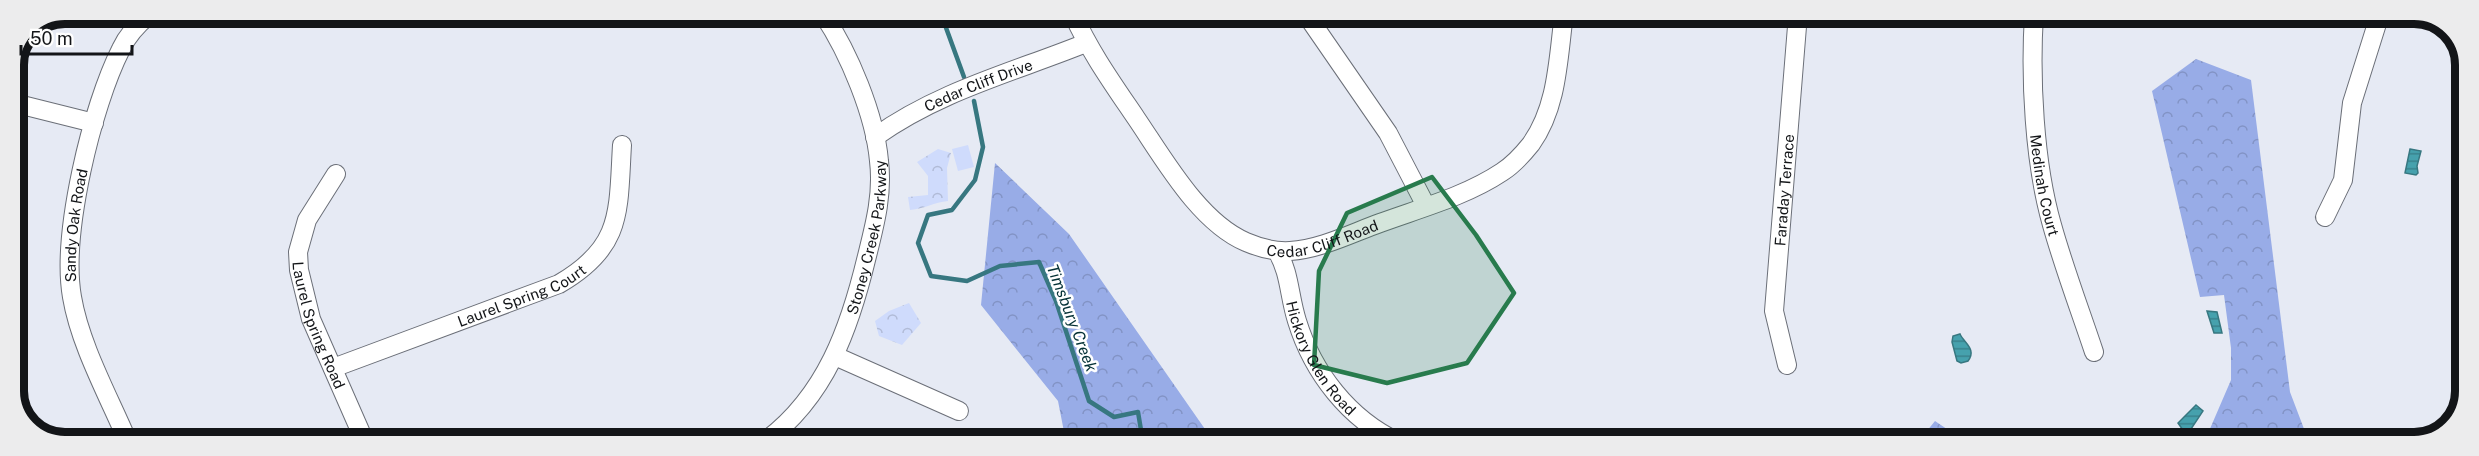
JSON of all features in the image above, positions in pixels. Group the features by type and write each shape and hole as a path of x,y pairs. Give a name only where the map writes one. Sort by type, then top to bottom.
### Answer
{"street":[{"name":"Sandy Oak Road","path":"124,432 79,325 69,279 72,226 94,123 121,48 141,24"},
{"name":"Stoney Creek Parkway","path":"775,432 799,410 820,382 835,356 855,305 878,212 880,170 875,136 846,56 828,24"},
{"name":"Cedar Cliff Road","path":"1077,24 1086,43 1161,157 1205,212 1235,237 1260,248 1277,251 1313,247 1426,206 1503,172 1531,144 1544,122 1553,97 1563,24"},
{"path":"1313,24 1344,73 1388,133 1426,206"},
{"name":"Faraday Terrace","path":"1787,365 1774,311 1797,24"},
{"name":"Medinah Court","path":"2034,24 2035,114 2051,223 2094,352"},
{"path":"2325,217 2343,180 2352,103 2377,24"},
{"name":"Cedar Cliff Drive","path":"875,136 919,108 951,93 1086,43"},
{"path":"24,106 94,123"},
{"name":"Laurel Spring Court","path":"333,368 559,284 577,274 594,259 612,230 618,210 622,145"},
{"name":"Laurel Spring Road","path":"336,174 307,220 298,252 303,295 360,432"},
{"name":"Hickory Glen Road","path":"1277,251 1289,277 1297,320 1320,371 1350,409 1380,432"},
{"path":"835,356 959,411"}],"highlighted area":[{"path":"1432,177 1476,235 1514,293 1467,363 1387,383 1314,365 1319,271 1347,213"}],"green space":[{"path":"2196,59 2251,80 2290,392 2305,432 2209,432 2231,380 2231,348 2224,295 2200,297 2152,91"},
{"path":"968,145 974,167 958,171 952,149"},
{"path":"938,149 951,153 947,168 948,201 910,210 908,197 928,195 928,176 917,162"},
{"path":"995,163 1069,234 1207,432 1064,432 1058,401 981,305"},
{"path":"909,303 921,323 902,345 879,336 875,321 889,311"},
{"path":"1935,421 1951,432 1926,432"}],"shaded area":[{"path":"2410,149 2421,151 2416,175 2405,173"},
{"path":"2207,311 2217,312 2222,333 2214,333"},
{"path":"1960,334 1971,353 1968,361 1961,363 1957,361 1952,342 1953,336"},
{"path":"2196,405 2203,411 2186,432 2178,423"}],"waterway":[{"path":"945,24 964,77"},
{"name":"Timsbury Creek","path":"974,101 983,147 975,180 952,210 928,215 918,243 931,276 967,281 1000,266 1039,262 1056,301 1089,401 1114,417 1138,412 1141,432"}]}
